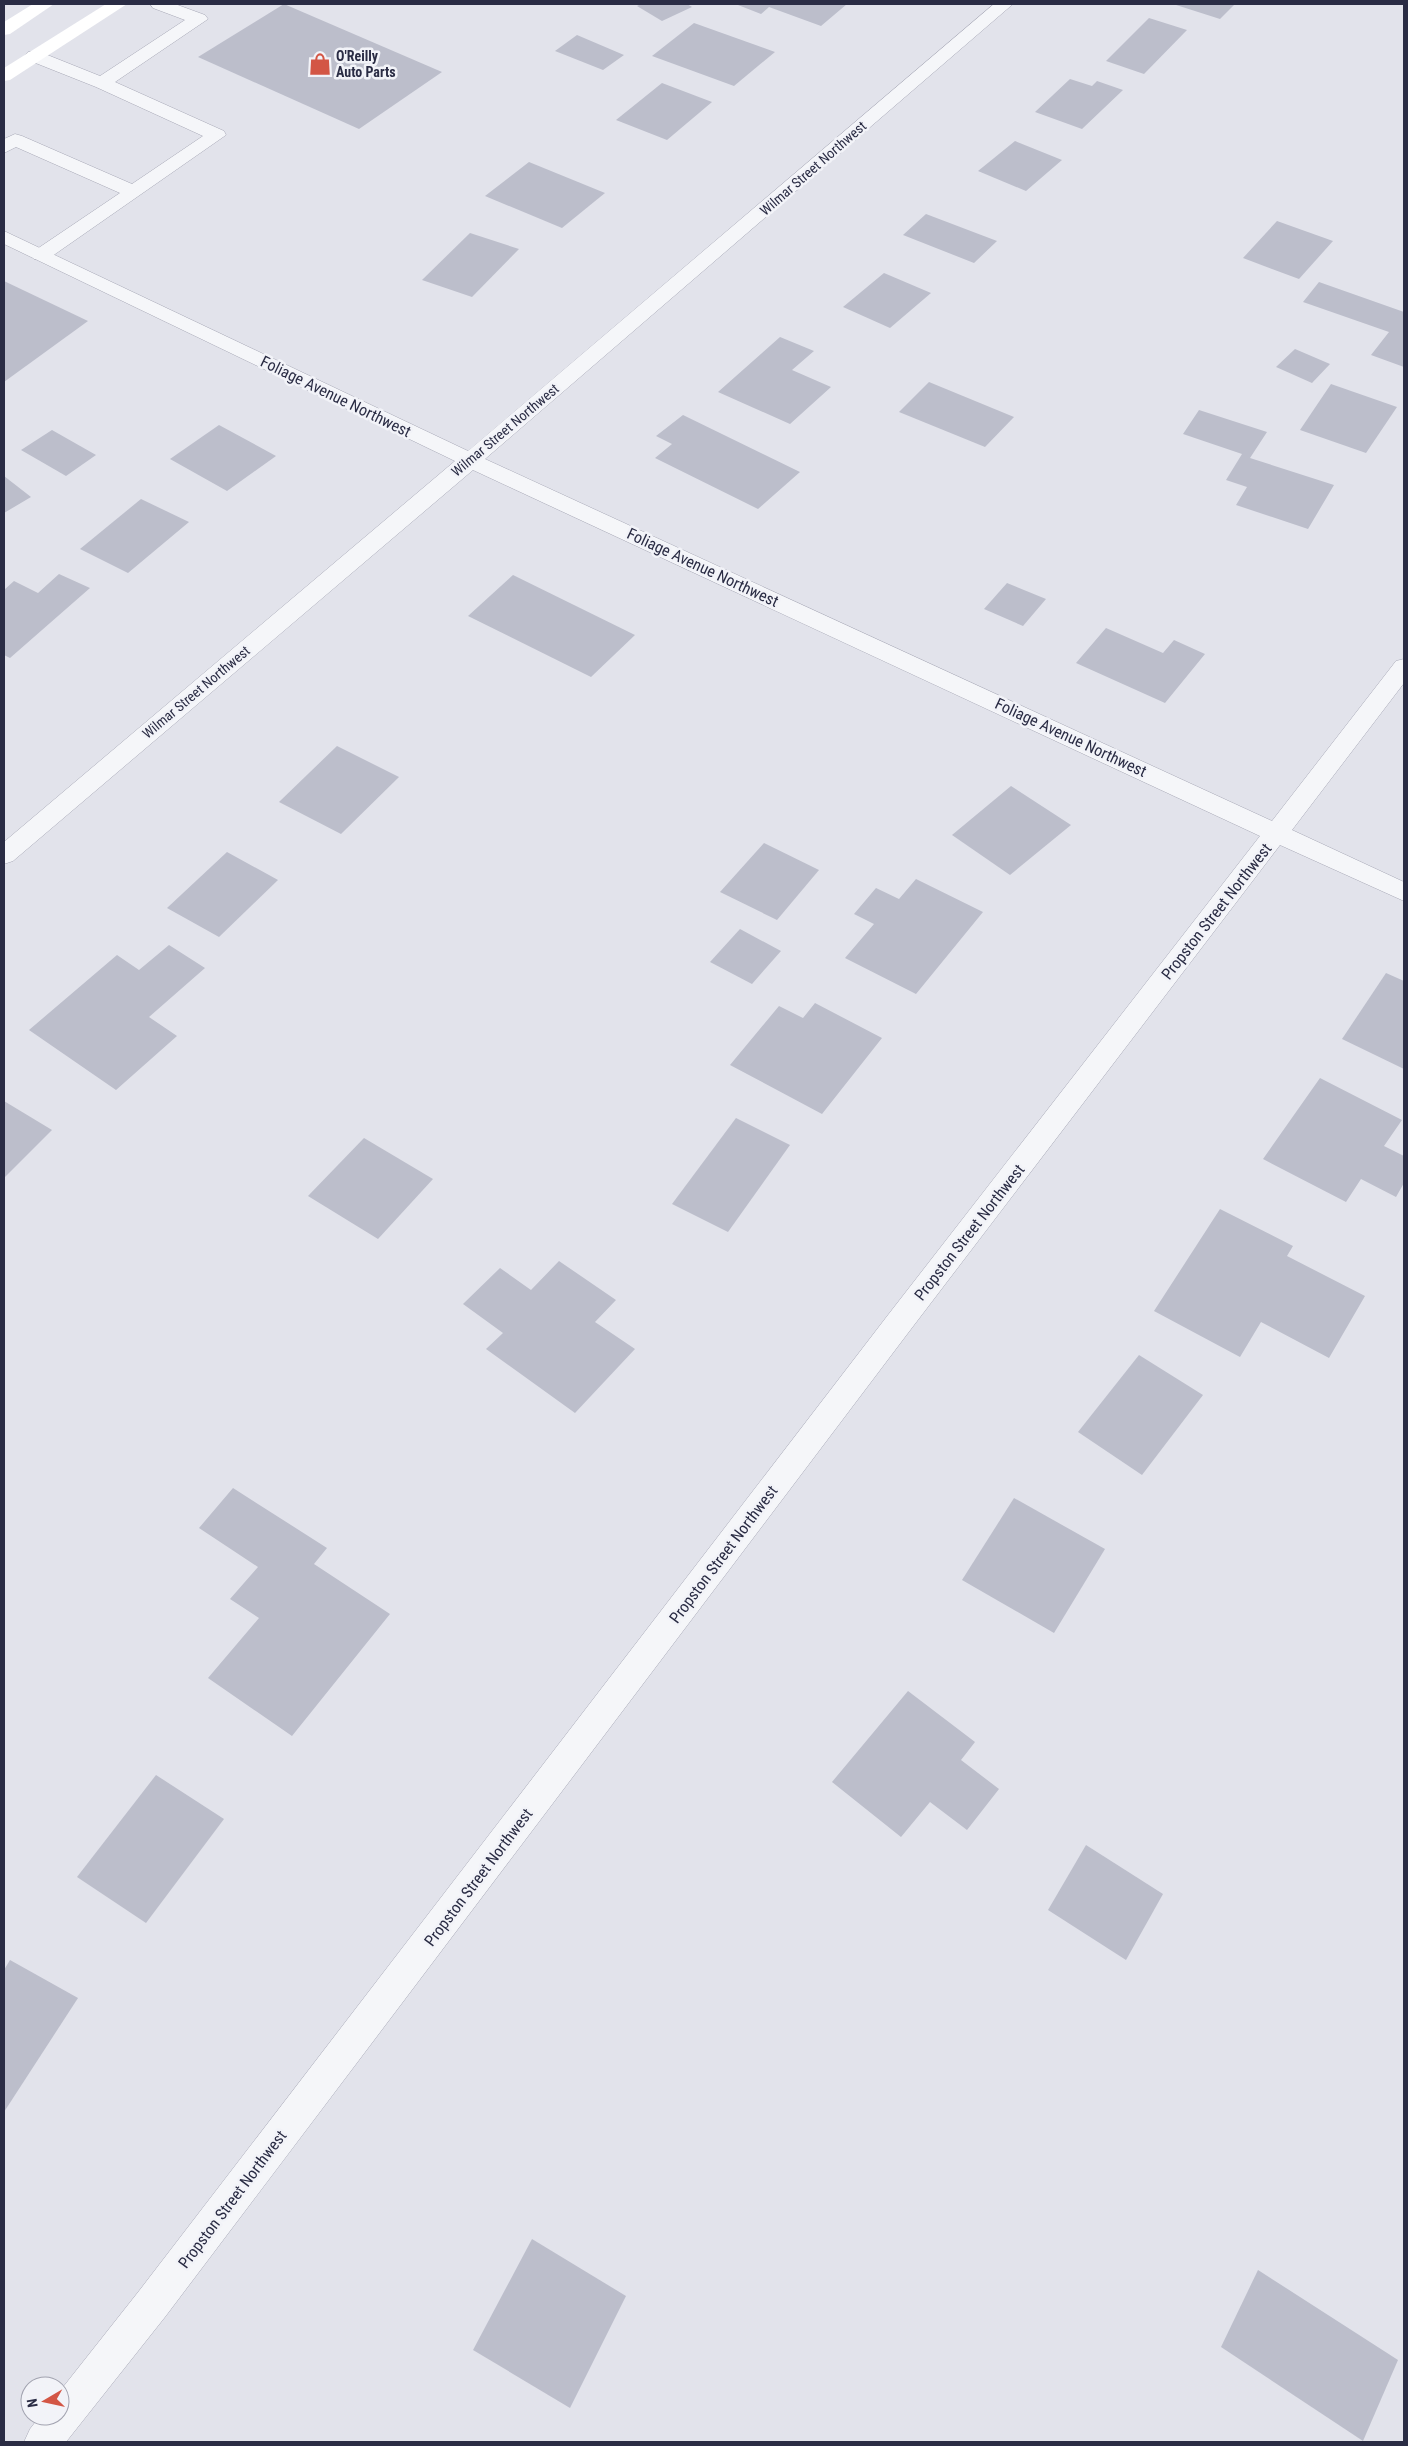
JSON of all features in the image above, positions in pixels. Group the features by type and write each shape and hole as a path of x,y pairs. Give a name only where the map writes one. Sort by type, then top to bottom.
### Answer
{"main road":[{"path":"4,30 45,4"},
{"path":"4,76 118,4"}],"street":[{"path":"102,83 199,19 159,4"},
{"name":"Wilmar Street Northwest","path":"4,855 683,280 1004,4"},
{"path":"34,56 102,83 217,135 40,255"},
{"path":"4,147 15,140 134,192"},
{"name":"Foliage Avenue Northwest","path":"4,237 470,460 1404,892"},
{"name":"Propston Street Northwest","path":"44,2442 152,2304 898,1324 1404,668"}],"building":[{"name":"O'Reilly Auto Parts","path":"284,4 442,72 359,129 198,57"},
{"path":"641,4 687,4 692,7 662,21 637,6"},
{"path":"847,4 821,26 769,7 761,14 738,5"},
{"path":"1173,4 1235,4 1220,19"},
{"path":"1149,18 1187,30 1144,74 1106,61"},
{"path":"694,23 775,52 734,86 652,56"},
{"path":"577,35 624,55 603,70 555,51"},
{"path":"1070,79 1092,86 1097,81 1123,90 1082,129 1035,112"},
{"path":"662,83 712,102 667,140 616,120"},
{"path":"1015,141 1062,160 1026,191 978,171"},
{"path":"529,162 605,193 562,228 485,196"},
{"path":"926,214 997,241 974,263 903,235"},
{"path":"1277,221 1333,241 1299,279 1243,258"},
{"path":"470,233 519,249 472,297 422,280"},
{"path":"884,273 931,293 890,328 843,307"},
{"path":"4,281 88,321 4,382"},
{"path":"1319,282 1404,312 1404,367 1371,355 1389,332 1303,302"},
{"path":"780,337 814,351 792,370 831,387 790,424 718,392"},
{"path":"1295,349 1330,364 1312,383 1276,367"},
{"path":"929,382 1014,417 985,447 899,412"},
{"path":"1331,384 1397,407 1366,453 1300,430"},
{"path":"1199,410 1267,432 1250,458 1334,485 1308,529 1236,505 1247,487 1226,480 1242,454 1183,434"},
{"path":"683,415 800,472 758,509 655,458 672,444 656,436"},
{"path":"219,425 276,456 227,491 170,459"},
{"path":"52,430 96,455 66,476 21,450"},
{"path":"4,476 31,497 4,513"},
{"path":"141,499 189,522 128,573 80,549"},
{"path":"59,574 90,588 10,658 4,655 4,590 14,581 38,593"},
{"path":"513,575 635,635 591,677 468,616"},
{"path":"1007,583 1046,599 1023,626 984,609"},
{"path":"1106,628 1163,653 1174,640 1205,654 1165,703 1076,663"},
{"path":"337,746 399,777 341,834 279,802"},
{"path":"1011,786 1071,825 1010,875 952,835"},
{"path":"764,843 819,870 777,920 720,892"},
{"path":"227,852 278,880 219,937 167,908"},
{"path":"916,879 983,912 916,994 845,958 874,924 854,914 876,888 899,899"},
{"path":"740,929 781,951 752,984 710,962"},
{"path":"169,945 205,968 149,1017 177,1036 116,1090 29,1030 117,955 139,970"},
{"path":"1386,973 1404,981 1404,1069 1342,1039"},
{"path":"815,1003 882,1038 822,1114 730,1065 779,1006 803,1018"},
{"path":"1320,1078 1402,1120 1384,1146 1404,1156 1404,1183 1396,1197 1361,1179 1346,1202 1263,1159"},
{"path":"4,1101 52,1130 4,1178"},
{"path":"736,1118 790,1145 728,1232 672,1204"},
{"path":"364,1138 433,1179 378,1239 308,1196"},
{"path":"1220,1209 1293,1246 1287,1256 1365,1296 1329,1358 1261,1322 1240,1357 1154,1311"},
{"path":"559,1261 616,1300 595,1322 635,1349 575,1413 486,1349 503,1333 463,1304 500,1268 531,1290"},
{"path":"1139,1355 1203,1395 1142,1475 1078,1432"},
{"path":"233,1488 327,1548 314,1564 390,1614 292,1736 208,1678 259,1618 230,1599 258,1567 199,1528"},
{"path":"1014,1498 1105,1549 1054,1633 962,1580"},
{"path":"908,1691 975,1742 961,1760 999,1789 967,1830 930,1802 901,1837 832,1782"},
{"path":"156,1775 224,1819 146,1923 77,1877"},
{"path":"1086,1845 1163,1894 1126,1960 1048,1910"},
{"path":"10,1960 78,1998 4,2112 4,1970"},
{"path":"532,2239 626,2296 570,2408 473,2350"},
{"path":"1258,2270 1398,2360 1363,2441 1221,2347"}],"place":[{"name":"O'Reilly Auto Parts","path":"320,64"}]}
